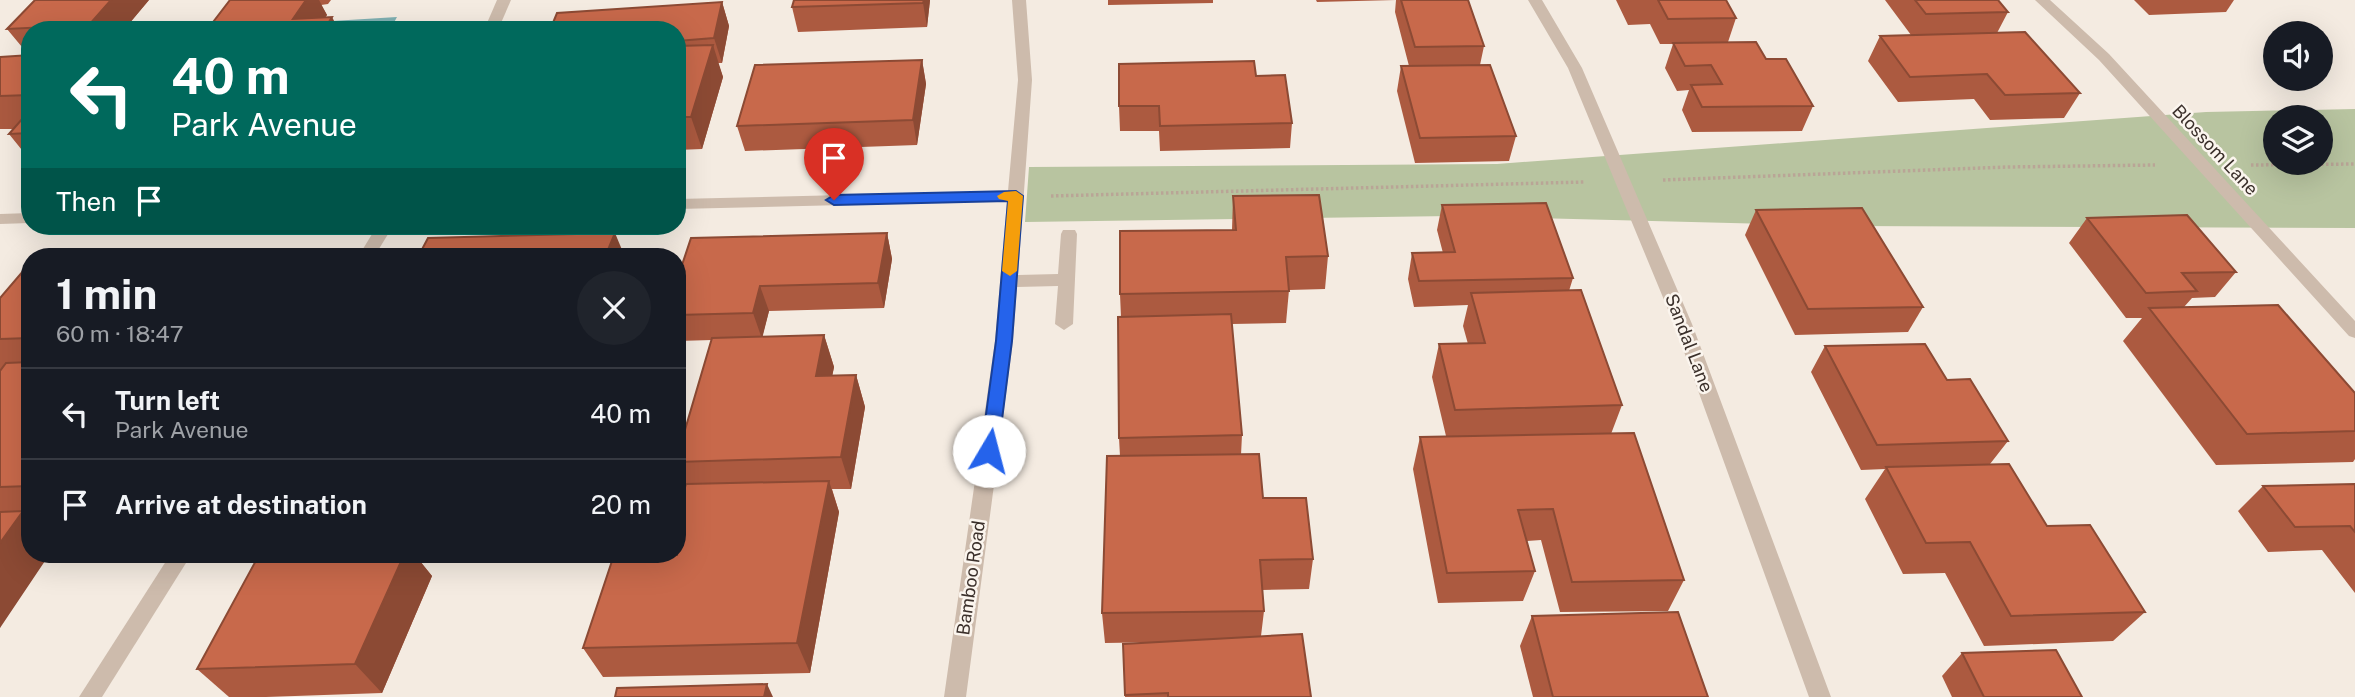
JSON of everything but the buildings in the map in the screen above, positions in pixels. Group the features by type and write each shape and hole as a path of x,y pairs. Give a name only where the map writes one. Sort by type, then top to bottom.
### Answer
{"street":[{"path":"495,21 504,0"},
{"name":"Bamboo Road","path":"955,697 1004,341 1025,80 1020,0"},
{"name":"Sandal Lane","path":"1535,0 1574,68 1684,324 1820,697"},
{"name":"Blossom Lane","path":"2042,0 2104,57 2355,332"},
{"path":"686,204 1016,196"},
{"path":"0,219 21,218"},
{"path":"1064,324 1069,234"},
{"path":"1009,281 1066,280"},
{"path":"90,697 176,563"}],"path":[{"path":"1016,196 1193,194 2008,167 2355,164"}],"green space":[{"path":"2333,109 2355,109 2355,228 1850,226 1452,216 1025,222 1029,167 1497,164 2206,112 2263,111 2263,175 2333,175"}],"water":[{"path":"397,17 395,21 332,21"}],"slow traffic":[{"path":"1004,196 1016,196 1010,271"}],"route":[{"path":"834,200 1016,196 1004,341 989,451"}]}
